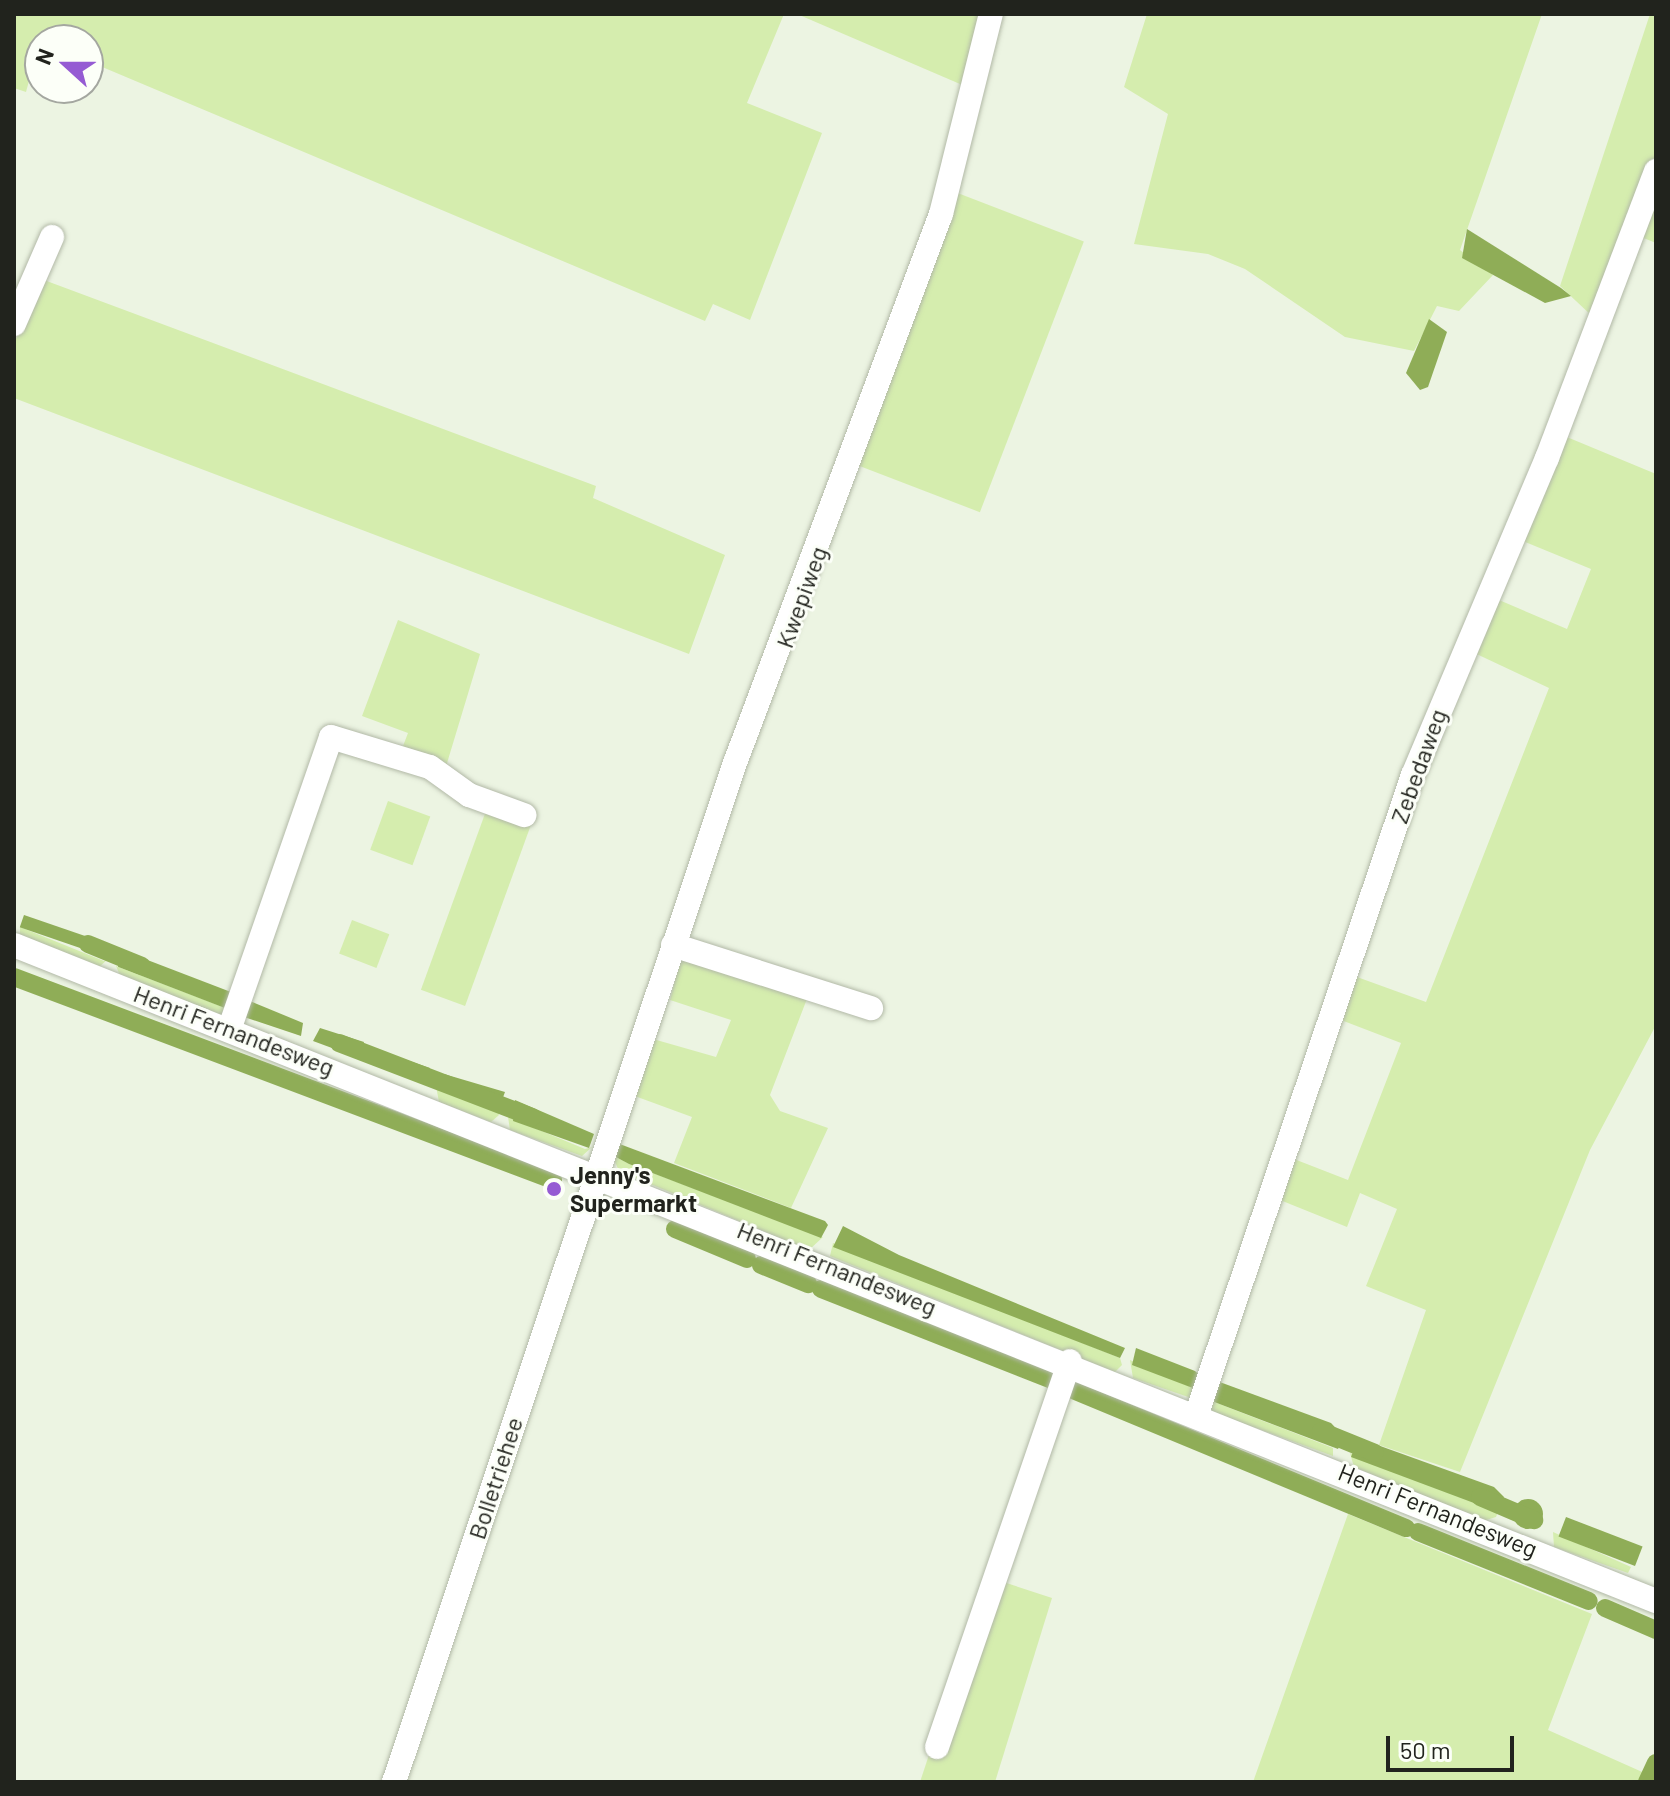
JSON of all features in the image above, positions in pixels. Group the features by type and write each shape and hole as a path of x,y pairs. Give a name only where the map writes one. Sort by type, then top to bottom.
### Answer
{"street":[{"name":"Kwepiweg","path":"601,1166 673,945 941,214 991,14"},
{"name":"Zebedaweg","path":"1205,1393 1423,748 1547,458 1656,171"},
{"path":"14,324 52,237"},
{"path":"229,1030 331,737 430,767 469,795 524,815"},
{"name":"Henri Fernandesweg","path":"14,945 229,1030 601,1166 1070,1361 1205,1393 1656,1601"},
{"path":"673,945 871,1008"},
{"name":"Bolletriehee","path":"394,1782 601,1166"},
{"path":"937,1747 1070,1361"}],"shaded area":[{"path":"14,14 784,14 747,103 822,133 750,320 713,304 705,321 104,68 104,24 24,24 24,91 14,88"},
{"path":"797,14 983,14 967,87"},
{"path":"1147,14 1542,14 1460,250 1493,275 1459,311 1437,306 1414,351 1345,337 1245,269 1208,254 1134,244 1168,114 1124,87"},
{"path":"1650,14 1656,14 1656,243 1621,229 1592,316 1560,286"},
{"path":"955,192 1084,241 980,512 851,463"},
{"path":"1467,229 1571,296 1545,303 1462,258"},
{"path":"44,280 596,486 593,498 725,555 689,654 14,398 14,343"},
{"path":"1429,319 1447,332 1428,387 1420,390 1406,373"},
{"path":"1562,435 1656,474 1656,1025 1590,1150 1460,1472 1379,1445 1426,1310 1366,1286 1397,1209 1360,1193 1347,1227 1280,1200 1294,1159 1348,1180 1401,1043 1341,1020 1357,977 1426,1002 1549,688 1468,650 1492,597 1567,629 1591,569 1518,539"},
{"path":"398,620 480,654 441,783 395,767 408,733 362,716"},
{"path":"490,800 534,816 465,1006 421,990"},
{"path":"388,801 430,816 413,865 370,850"},
{"path":"24,915 109,944 105,957 20,927"},
{"path":"352,920 389,934 376,968 339,954"},
{"path":"20,927 104,961 110,957 96,970 20,938"},
{"path":"124,951 234,993 228,1009 118,967"},
{"path":"682,953 810,991 770,1095 780,1111 828,1128 791,1208 674,1163 692,1117 632,1095 653,1039 716,1057 731,1020 670,1000"},
{"path":"116,966 228,1009 226,1017 122,980"},
{"path":"250,1001 303,1023 301,1036 241,1016"},
{"path":"320,1028 364,1042 359,1058 313,1041"},
{"path":"374,1049 430,1068 424,1084 371,1064"},
{"path":"444,1074 505,1092 498,1111 437,1088"},
{"path":"436,1086 498,1111 499,1115 491,1122 439,1102"},
{"path":"515,1100 594,1134 589,1148 513,1121"},
{"path":"508,1117 585,1149 592,1147 582,1156 510,1130"},
{"path":"617,1143 825,1221 828,1225 821,1238 629,1164 612,1155"},
{"path":"612,1155 823,1237 809,1250 619,1171"},
{"path":"843,1226 899,1255 1125,1348 1120,1358 833,1247"},
{"path":"833,1243 1120,1358 1122,1365 1115,1372 830,1256"},
{"path":"1136,1348 1195,1371 1203,1378 1198,1390 1132,1365"},
{"path":"1130,1360 1198,1390 1194,1399 1133,1378"},
{"path":"1217,1381 1331,1423 1344,1437 1338,1449 1209,1400"},
{"path":"1209,1400 1333,1448 1333,1456 1212,1412"},
{"path":"1358,1438 1494,1487 1504,1497 1498,1512 1351,1457"},
{"path":"1350,1453 1498,1512 1496,1517 1483,1521 1354,1467"},
{"path":"1528,1499 1534,1500 1542,1508 1542,1520 1534,1528 1528,1529 1522,1528 1514,1520 1513,1514 1514,1508 1522,1500"},
{"path":"1348,1514 1592,1614 1548,1730 1649,1775 1656,1765 1656,1782 1253,1782"},
{"path":"1566,1517 1643,1546 1635,1566 1558,1537"},
{"path":"1553,1532 1631,1567 1628,1573 1554,1547"},
{"path":"988,1577 1052,1598 995,1782 920,1782"}],"waterway":[{"path":"88,944 142,966"},
{"path":"14,977 553,1180"},
{"path":"339,1043 532,1117"},
{"path":"675,1229 747,1259"},
{"path":"761,1265 808,1284"},
{"path":"821,1289 1050,1379"},
{"path":"1068,1388 1406,1528"},
{"path":"1321,1431 1375,1453"},
{"path":"1480,1497 1534,1520"},
{"path":"1418,1532 1589,1601"},
{"path":"1605,1608 1656,1630"},
{"path":"1647,1782 1656,1763"}],"place":[{"name":"Jenny's Supermarkt","path":"554,1189"}]}
